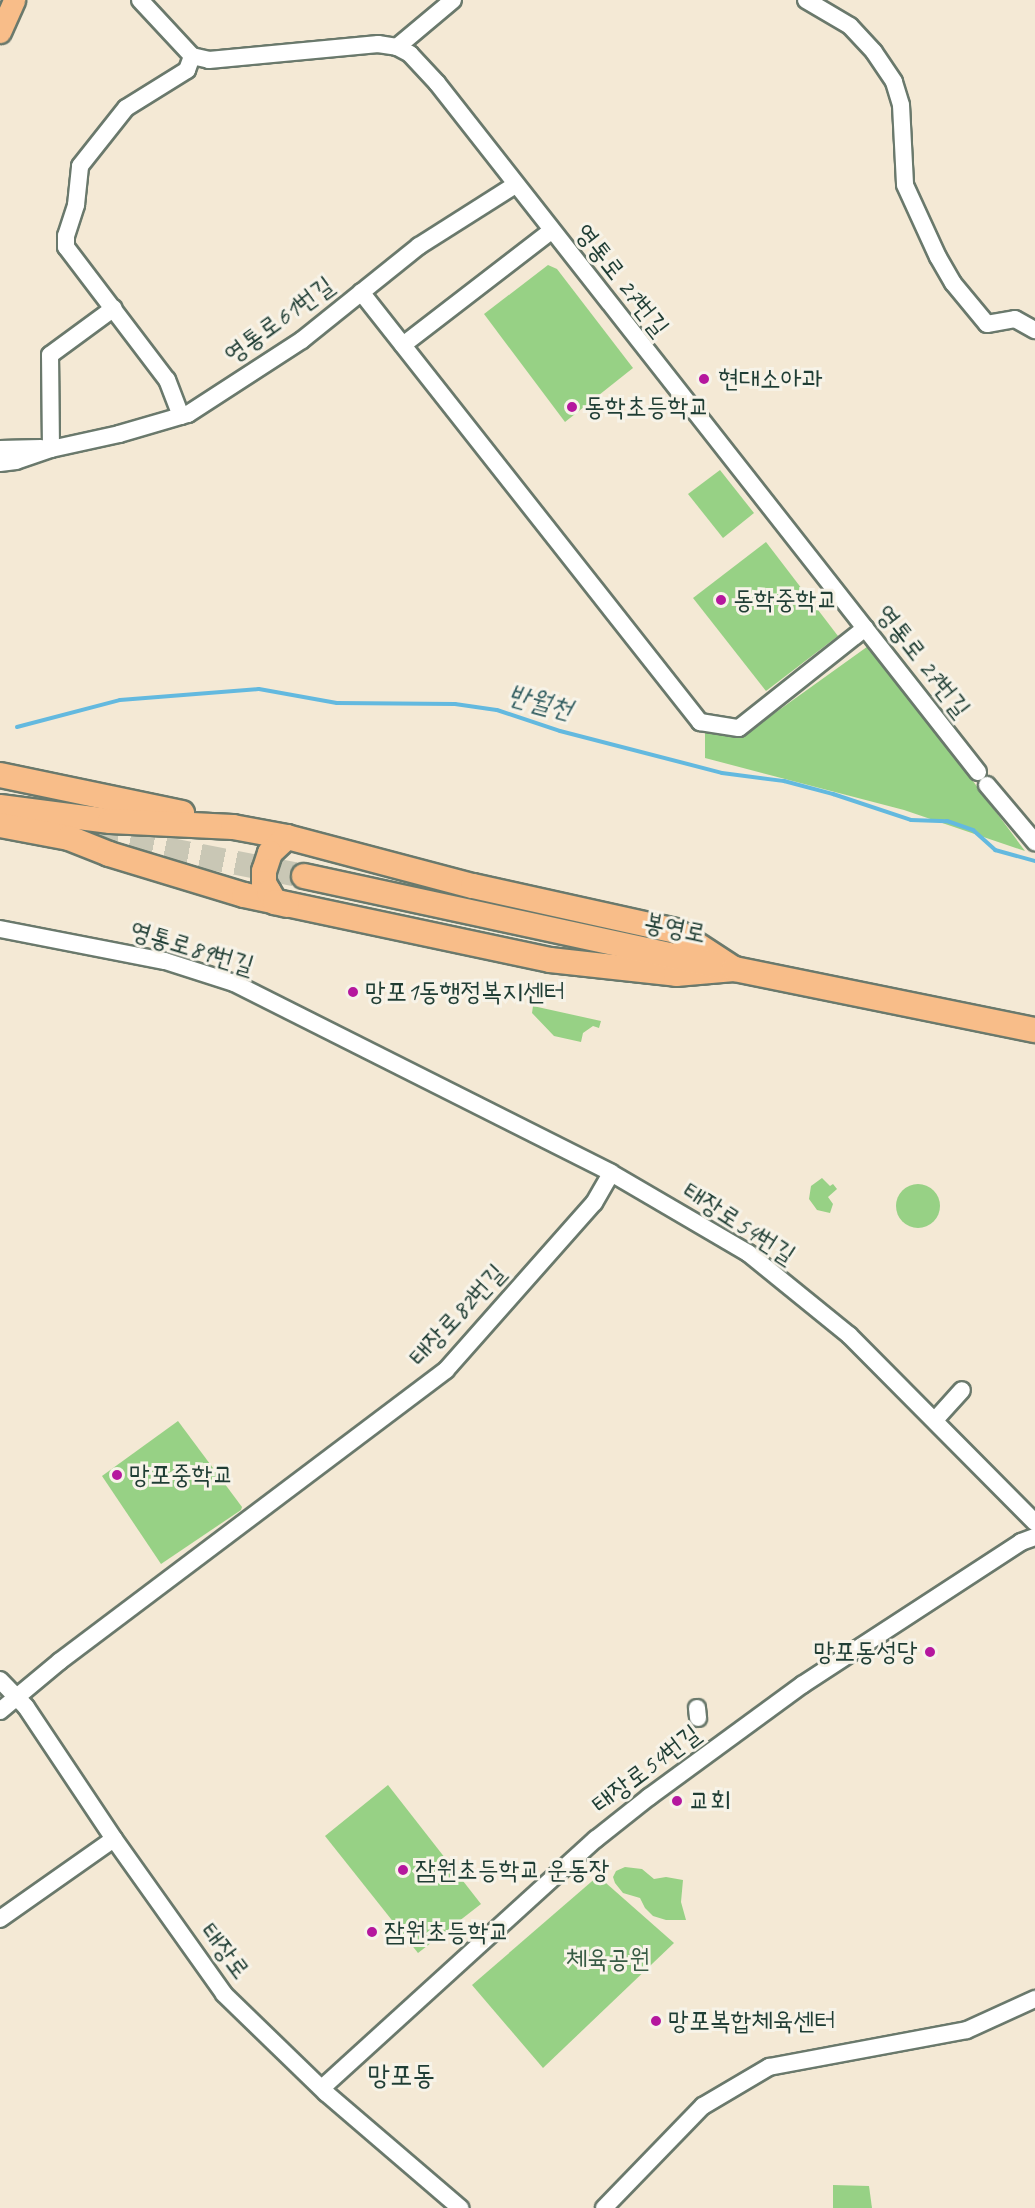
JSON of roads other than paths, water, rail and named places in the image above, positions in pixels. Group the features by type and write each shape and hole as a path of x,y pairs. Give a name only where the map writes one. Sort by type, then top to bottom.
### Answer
{"highway":[{"path":"0,775 171,810 233,827 286,837 473,886 676,931 734,969"},
{"path":"0,807 110,821 233,827"},
{"path":"0,825 69,838 109,854 244,895 550,960 676,974 734,969"},
{"path":"286,837 266,860 264,883 275,902 296,907"},
{"name":"봉영로","path":"304,876 734,969 1035,1030"}],"main road":[{"path":"1,31 2,0"},
{"path":"1,31 14,0"}],"street":[{"path":"140,0 196,62"},
{"path":"182,416 167,380 66,248 66,236 76,205 80,166 126,108 196,62 378,44 398,47 453,0"},
{"path":"806,0 850,26 874,52 894,82 901,105 905,185 917,205 938,256 953,283 987,324 1015,319 1035,330"},
{"name":"영통로 27번길","path":"398,47 410,54 436,83 982,779 1035,842"},
{"name":"영통로61번길","path":"51,448 119,434 182,416 215,398 302,340 419,246 515,185"},
{"path":"403,345 551,231"},
{"path":"361,292 700,722 739,728 865,628"},
{"path":"51,448 50,355 114,308"},
{"path":"0,448 51,448"},
{"path":"0,463 16,461 51,448"},
{"name":"영통로89번길","path":"0,929 165,961 234,983 358,1046"},
{"name":"태장로54번길","path":"358,1046 611,1173 748,1253 849,1335 1035,1521"},
{"name":"태장로82번길","path":"0,1711 60,1661 446,1370 594,1203 611,1173"},
{"path":"935,1420 962,1390"},
{"name":"태장로54번길","path":"322,2088 597,1839 649,1797 798,1688 1021,1542 1035,1537"},
{"name":"태장로","path":"0,1680 26,1707 114,1839 224,1994 322,2088 460,2208"},
{"path":"0,1919 114,1839"},
{"path":"604,2208 703,2106 769,2067 967,2030 1035,1999"}],"waterway":[{"name":"반월천","path":"17,727 120,700 259,689 337,703 455,704 497,710 560,731 722,773 784,781 833,794 911,820 947,821 973,830 995,850 1035,861"}],"tunnel":[{"path":"59,828 304,876"}],"place":[{"name":"현대소아과","path":"704,379"},
{"name":"동학초등학교","path":"572,407"},
{"name":"동학중학교","path":"721,600"},
{"name":"망포1동행정복지센터","path":"353,992"},
{"name":"망포중학교","path":"117,1475"},
{"name":"망포동성당","path":"930,1652"},
{"name":"교회","path":"677,1801"},
{"name":"잠원초등학교 운동장","path":"403,1870"},
{"name":"잠원초등학교","path":"372,1932"},
{"name":"망포복합체육센터","path":"656,2021"}],"district":[{"name":"망포동","path":"401,2075"}],"park label":[{"name":"체육공원","path":"608,1959"}]}
